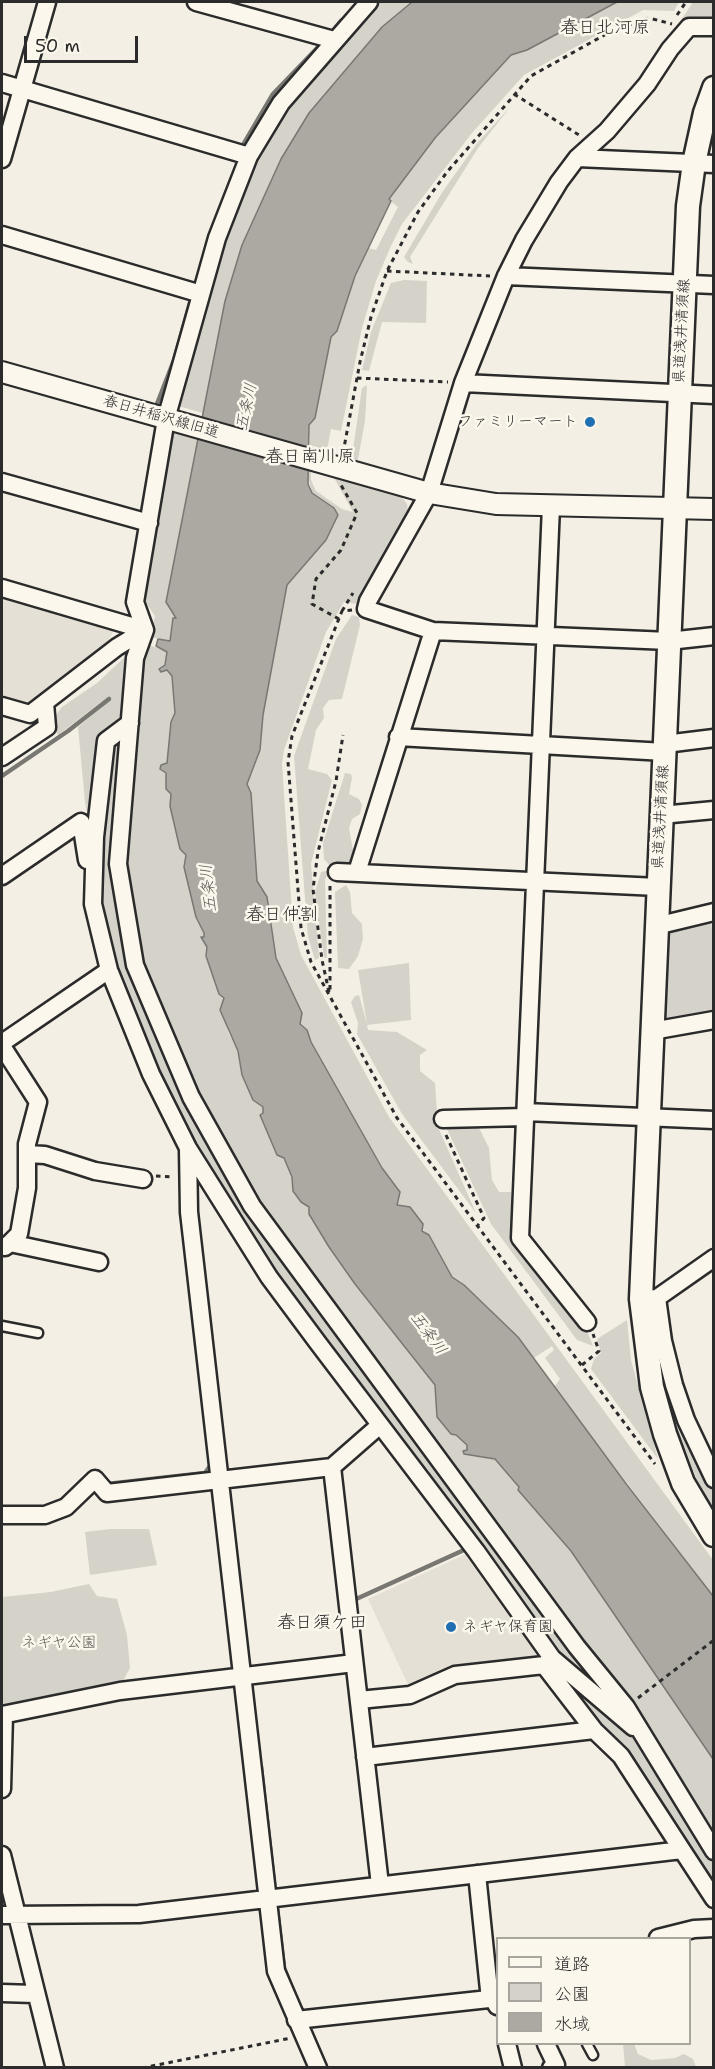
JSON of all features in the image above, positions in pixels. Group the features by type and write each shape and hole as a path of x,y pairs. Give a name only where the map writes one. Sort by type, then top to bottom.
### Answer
{"main road":[{"name":"県道浅井清須線","path":"714,88 705,113 704,163 688,206 649,1117 649,1299 652,1387 665,1434 683,1483 714,1534"}],"street":[{"path":"2,159 47,2"},
{"path":"196,2 334,40"},
{"path":"369,2 281,103 249,156 217,238 201,294 175,421 149,523 135,602 145,630 135,658 117,864 135,965 191,1097 252,1206 577,1647 626,1707 714,1851"},
{"path":"714,27 689,27 670,48 647,84 577,158 541,211 506,276 463,383 429,493 368,601 366,609 433,631 669,641 714,636"},
{"path":"2,83 249,156"},
{"path":"577,158 704,163"},
{"path":"2,235 201,294"},
{"path":"506,276 714,285"},
{"name":"春日井稲沢線旧道","path":"2,372 429,493 496,504 714,509"},
{"path":"463,383 714,395"},
{"path":"2,482 149,523"},
{"path":"551,506 520,1238 587,1322"},
{"path":"2,588 145,630"},
{"path":"2,706 30,714 117,647 145,630"},
{"path":"357,872 433,631"},
{"path":"2,757 47,727 45,703"},
{"path":"93,904 94,837 106,741 130,723"},
{"path":"399,736 541,745 665,748 714,738"},
{"path":"662,815 714,810"},
{"path":"2,876 81,822 93,904 109,970 151,1074 188,1148 269,1277 476,1551 594,1731 621,1756 714,1899"},
{"path":"337,872 658,887"},
{"path":"656,926 714,912"},
{"path":"6,1246 19,1233 27,1188 27,1154 38,1101 2,1045 109,970"},
{"path":"652,1031 714,1020"},
{"path":"443,1119 525,1114 714,1120"},
{"path":"188,1148 189,1212 276,1971 318,2067"},
{"path":"27,1154 45,1155 94,1172 143,1179"},
{"path":"6,1246 99,1262"},
{"path":"711,1468 674,1385 649,1299 712,1262"},
{"path":"2,1515 45,1515 66,1507 95,1479 107,1493 332,1467 380,1425"},
{"path":"332,1467 380,1886"},
{"path":"358,1700 410,1695 455,1676 548,1662 643,1734"},
{"path":"2,1789 3,1715 120,1691 354,1663"},
{"path":"365,1757 594,1731"},
{"path":"8,1915 139,1914 682,1850"},
{"path":"2,1855 8,1915 55,2067"},
{"path":"477,1874 489,1990 496,2000"},
{"path":"662,1937 694,1929 714,1928"},
{"path":"2,1993 34,1994"},
{"path":"296,2020 496,2001"},
{"path":"508,2045 513,2067"},
{"path":"547,2045 556,2065 551,2067"}],"lane":[{"path":"2,1326 38,1333"},
{"path":"588,2045 593,2055"}],"path":[{"path":"672,24 686,2"},
{"path":"339,619 312,604 316,579 341,550 357,513 338,480 338,469 371,316 387,271 418,212 441,180 531,76 608,33 649,18 689,27"},
{"path":"514,94 593,143"},
{"path":"387,271 506,276"},
{"path":"357,378 463,383"},
{"path":"366,609 342,611 292,736 288,762 301,928 311,962 397,1118 661,1473"},
{"path":"330,999 330,881 337,872"},
{"path":"443,1119 443,1127 484,1218 478,1225"},
{"path":"143,1179 144,1174 188,1179"},
{"path":"582,1365 599,1351 598,1346"},
{"path":"629,1704 714,1640"},
{"path":"142,2067 303,2036"}],"shaded area":[{"path":"2,594 115,627 103,653 23,707 2,700"},
{"name":"ネギヤ保育園","path":"468,1553 541,1654 539,1661 410,1689 368,1599"}],"green space":[{"path":"377,2 412,2 382,27 309,113 281,159 242,245 225,301 203,413 178,406 210,279 255,158 281,115"},
{"path":"617,2 679,2 674,11 643,10 524,75 472,133 402,224 391,246 376,281 362,328 341,431 331,429 327,450 310,445 309,425 315,417 331,337 337,331 355,276 368,248 376,250 398,207 389,200 435,138 511,55 527,50"},
{"path":"693,2 713,2 713,19 681,20"},
{"path":"511,106 478,148 410,257 413,264 408,262 404,257 443,191 478,142"},
{"path":"404,280 427,281 426,323 382,322 369,371 362,370 371,332 391,283"},
{"path":"367,385 365,421 358,459 354,462 352,456 362,388"},
{"path":"174,431 198,438 166,602 176,618 173,619 170,641 150,637 155,616 142,597"},
{"path":"306,469 311,471 311,480 316,491 342,509 353,512 333,476 401,496 407,504 408,512 357,604 344,602 326,632 284,750 282,764 293,927 301,955 389,1117 713,1560 713,1596 554,1387 560,1379 545,1358 554,1350 552,1346 534,1358 518,1337 464,1285 452,1277 429,1235 397,1205 399,1192 382,1168 311,1042 307,1030 300,1024 302,1013 276,958 257,881 251,793 247,784 260,750 263,715 287,585 326,540 334,508 312,493"},
{"path":"352,615 359,617 360,625 342,699 329,700 323,708 324,718 316,730 308,769 327,774 332,780 311,864 319,958 315,960 308,937 294,756 336,639"},
{"path":"148,645 167,651 165,665 172,676 175,713 171,722 166,789 171,794 170,806 186,855 196,917 204,933 202,937 207,947 206,956 224,998 228,1032 238,1051 242,1075 253,1100 263,1107 292,1177 293,1191 301,1202 309,1207 329,1247 355,1284 435,1385 437,1416 467,1445 467,1450 495,1459 571,1551 713,1759 713,1837 575,1635 259,1206 196,1095 136,947 126,864 143,667"},
{"path":"128,654 125,716 102,737 97,746 92,839 85,802 78,727 113,698 101,702 58,735 55,730 56,715 62,707 97,683"},
{"path":"116,744 122,744 111,865 119,928 138,997 184,1100 611,1698 557,1655 272,1270 177,1117 109,951 103,908 102,850 111,750"},
{"path":"345,773 351,774 352,778 349,794 359,799 362,805 360,814 352,819 349,828 355,861 331,867 324,859 323,843"},
{"path":"321,872 328,873 325,880 327,958 324,958 315,892"},
{"path":"346,885 350,892 352,913 362,924 363,939 358,956 349,969 338,968 335,892"},
{"path":"711,922 714,943 713,1012 667,1019 664,1016 668,937 673,931"},
{"path":"409,963 411,1020 367,1025 368,1030 397,1032 427,1050 420,1055 420,1071 435,1083 438,1127 476,1213 402,1114 357,1034 358,1023 351,1002 355,996 359,995 367,1024 358,970"},
{"path":"451,1126 478,1126 489,1148 492,1180 499,1192 511,1192 511,1239 578,1325 584,1324 593,1346 577,1340 491,1224 447,1129"},
{"path":"627,1320 631,1360 658,1459 591,1369 594,1359 601,1353 597,1339"},
{"path":"656,1339 692,1451 713,1492 713,1512 702,1493 672,1415"},
{"path":"110,1529 149,1529 157,1565 90,1575 85,1532"},
{"name":"ネギヤ公園","path":"89,1584 97,1596 117,1599 127,1635 130,1668 123,1681 2,1708 2,1597 51,1592"},
{"path":"553,1670 631,1733 642,1746 713,1861 713,1889 598,1725"},
{"path":"623,2045 634,2045 638,2054 651,2060 675,2058 684,2054 693,2059 696,2067 625,2067"}],"water":[{"name":"五条川","path":"412,2 617,2 527,50 511,55 435,138 389,199 391,201 355,276 337,331 331,337 315,418 309,425 308,484 312,493 334,508 338,515 326,540 287,585 263,715 260,750 247,784 251,793 257,881 267,897 276,958 302,1013 300,1024 307,1030 311,1042 382,1168 400,1192 397,1205 410,1207 423,1224 422,1231 429,1235 452,1277 464,1285 518,1337 627,1485 713,1596 713,1759 571,1551 518,1490 519,1487 495,1459 464,1454 463,1451 467,1450 467,1445 456,1435 451,1434 437,1417 435,1385 355,1284 309,1214 309,1207 301,1202 293,1191 292,1177 284,1158 277,1155 260,1115 263,1113 263,1107 253,1100 242,1075 238,1051 220,1010 224,998 219,994 206,956 207,947 201,937 204,937 204,933 196,917 184,867 186,855 180,849 170,806 171,794 166,789 166,773 160,769 161,765 167,763 171,722 175,713 172,676 167,670 161,672 159,669 165,665 167,652 156,646 158,639 170,641 173,618 176,618 166,602 225,301 242,245 281,159 309,113 382,27"}],"waterway":[{"path":"331,33 341,21"},
{"path":"243,145 273,94 322,43"},
{"path":"157,404 174,360 191,299"},
{"path":"2,776 68,731 109,699"},
{"path":"107,1484 205,1473 210,1466"},
{"path":"354,1602 354,1600 464,1550"},
{"path":"261,1767 274,1884"},
{"path":"277,1909 284,1968 291,1986"}],"place":[{"name":"ファミリーマート","path":"590,422"},
{"name":"ネギヤ保育園","path":"451,1627"}],"district":[{"name":"春日北河原","path":"605,28"},
{"name":"春日南川原","path":"310,457"},
{"name":"春日仲割","path":"282,915"},
{"name":"春日須ケ田","path":"322,1623"}]}
